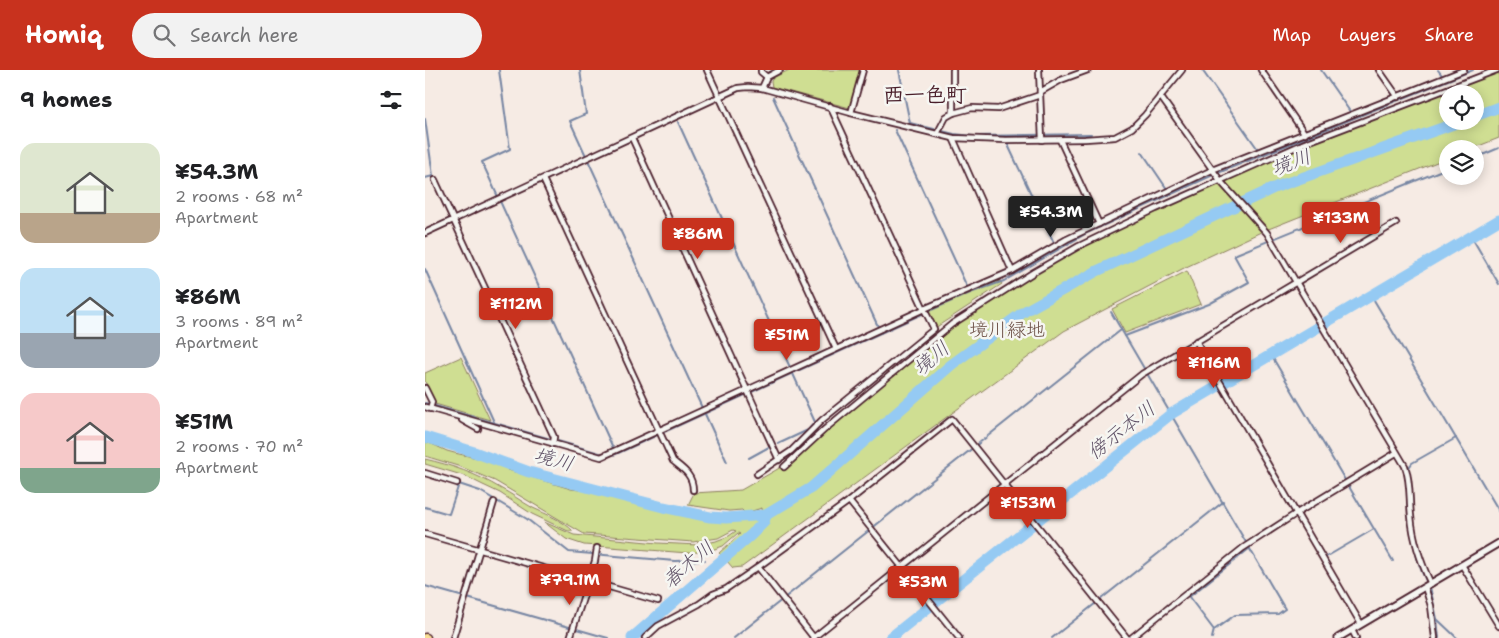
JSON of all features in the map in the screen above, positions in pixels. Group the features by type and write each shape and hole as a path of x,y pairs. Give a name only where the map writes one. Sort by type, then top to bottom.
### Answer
{"street":[{"path":"707,70 836,350"},
{"path":"761,70 767,77"},
{"path":"762,88 767,77 780,70"},
{"path":"851,113 863,70"},
{"path":"953,70 953,113"},
{"path":"1039,70 1042,140"},
{"path":"937,134 946,117 953,113 972,108 998,109 1040,93 1088,70"},
{"path":"425,233 738,88 762,88 851,113 953,138 979,140 1061,140 1106,138 1124,133 1145,115 1182,70"},
{"path":"1261,70 1305,134"},
{"path":"1379,70 1398,97"},
{"path":"425,388 432,402 427,408 601,457 923,309 1012,271 1067,239 1212,170 1465,70"},
{"path":"784,467 825,429 953,324 1034,272 1103,234 1305,143 1497,70"},
{"path":"1160,96 1220,181 1266,232 1405,466 1409,476 1411,518 1418,552 1428,585 1435,638"},
{"path":"757,474 791,451 822,420 934,329 923,309 830,106"},
{"path":"632,138 779,460"},
{"path":"953,138 1012,271"},
{"path":"1061,140 1099,224"},
{"path":"543,179 673,461 685,469 692,481 693,490"},
{"path":"435,180 554,437 553,444"},
{"path":"758,567 813,638 1143,374 1396,223"},
{"path":"1197,341 1361,624"},
{"path":"457,416 478,429"},
{"path":"645,638 652,636 658,626 699,604 713,594 726,589 758,567 849,501 952,419 1127,638"},
{"path":"1131,638 1243,548 1396,453"},
{"path":"425,473 457,483"},
{"path":"849,501 959,638"},
{"path":"453,638 494,502"},
{"path":"425,534 658,601"},
{"path":"1338,638 1499,543"},
{"path":"570,638 597,548"},
{"path":"1462,564 1499,626"},
{"path":"1352,630 1356,638"}],"green space":[{"path":"789,70 860,70 850,108 772,87 771,81 773,78"},
{"name":"境川緑地","path":"1499,70 1499,138 1484,144 1484,140 1439,140 1439,161 1261,232 1184,268 1064,331 742,567 733,568 726,560 764,527 762,508 745,513 742,510 729,511 688,505 694,493 741,490 783,466 939,336 1017,278 1119,223 1402,104 1439,90 1439,130 1484,130 1484,85 1453,85 1491,71"},
{"path":"1187,271 1201,304 1125,333 1112,309"},
{"path":"1000,281 1002,284 935,328 926,310 976,288"},
{"path":"461,357 490,420 435,404 425,381 425,373"},
{"path":"425,442 447,451 487,460 508,470 571,489 588,491 710,521 757,519 760,524 723,557 719,553 740,534 738,533 723,546 709,551 688,553 584,545 566,539 544,522 574,535 698,545 716,541 736,531 733,530 718,538 693,542 584,534 495,481 461,467 425,456"},
{"path":"425,459 454,467 482,478 533,508 560,521 573,531 568,531 532,514 500,493 465,476 425,464"}],"waterway":[{"path":"499,70 510,149 482,162 614,450"},
{"path":"580,70 586,114 570,121 703,410"},
{"path":"899,70 910,123 954,134 973,136 1091,134"},
{"path":"1202,70 1262,155"},
{"path":"1321,70 1351,113"},
{"path":"1438,70 1444,78"},
{"path":"608,456 922,314 970,293 1004,281 1087,233 1213,175 1473,70"},
{"path":"773,97 881,333"},
{"name":"境川","path":"1484,113 1499,107"},
{"path":"425,119 433,176 425,178"},
{"path":"678,122 815,422 808,430 778,444"},
{"name":"境川","path":"425,437 529,472 663,507 710,517 726,518 766,515 811,488 951,365 1025,311 1097,271 1276,187 1439,129"},
{"path":"895,130 968,289"},
{"path":"1008,145 1055,245"},
{"path":"1484,154 1499,148"},
{"path":"1142,152 1167,189"},
{"path":"1125,336 1209,304 1249,282 1234,255 1439,171"},
{"name":"傍示本川","path":"890,638 1171,414 1499,220"},
{"path":"1471,236 1499,284"},
{"path":"425,269 494,422"},
{"path":"1371,295 1499,511"},
{"path":"1111,312 1285,609 1278,614 1235,615 1214,630 1212,638"},
{"path":"734,638 1121,330"},
{"path":"1271,355 1393,561"},
{"path":"425,403 603,454"},
{"path":"705,414 727,462"},
{"path":"1408,469 1412,463 1456,438"},
{"path":"749,458 769,447"},
{"path":"1406,476 1413,544 1427,583"},
{"path":"425,507 449,514 459,484 480,491 527,519 569,552 675,561 705,560"},
{"path":"1052,638 1223,502"},
{"name":"春木川","path":"632,638 751,535 764,522 766,515"},
{"path":"1326,557 1374,529"},
{"path":"1214,630 1189,597 1250,548"},
{"path":"425,586 608,638"},
{"path":"1430,587 1439,638"},
{"path":"1437,619 1457,638"}],"district":[{"name":"西一色町","path":"925,95"}]}
